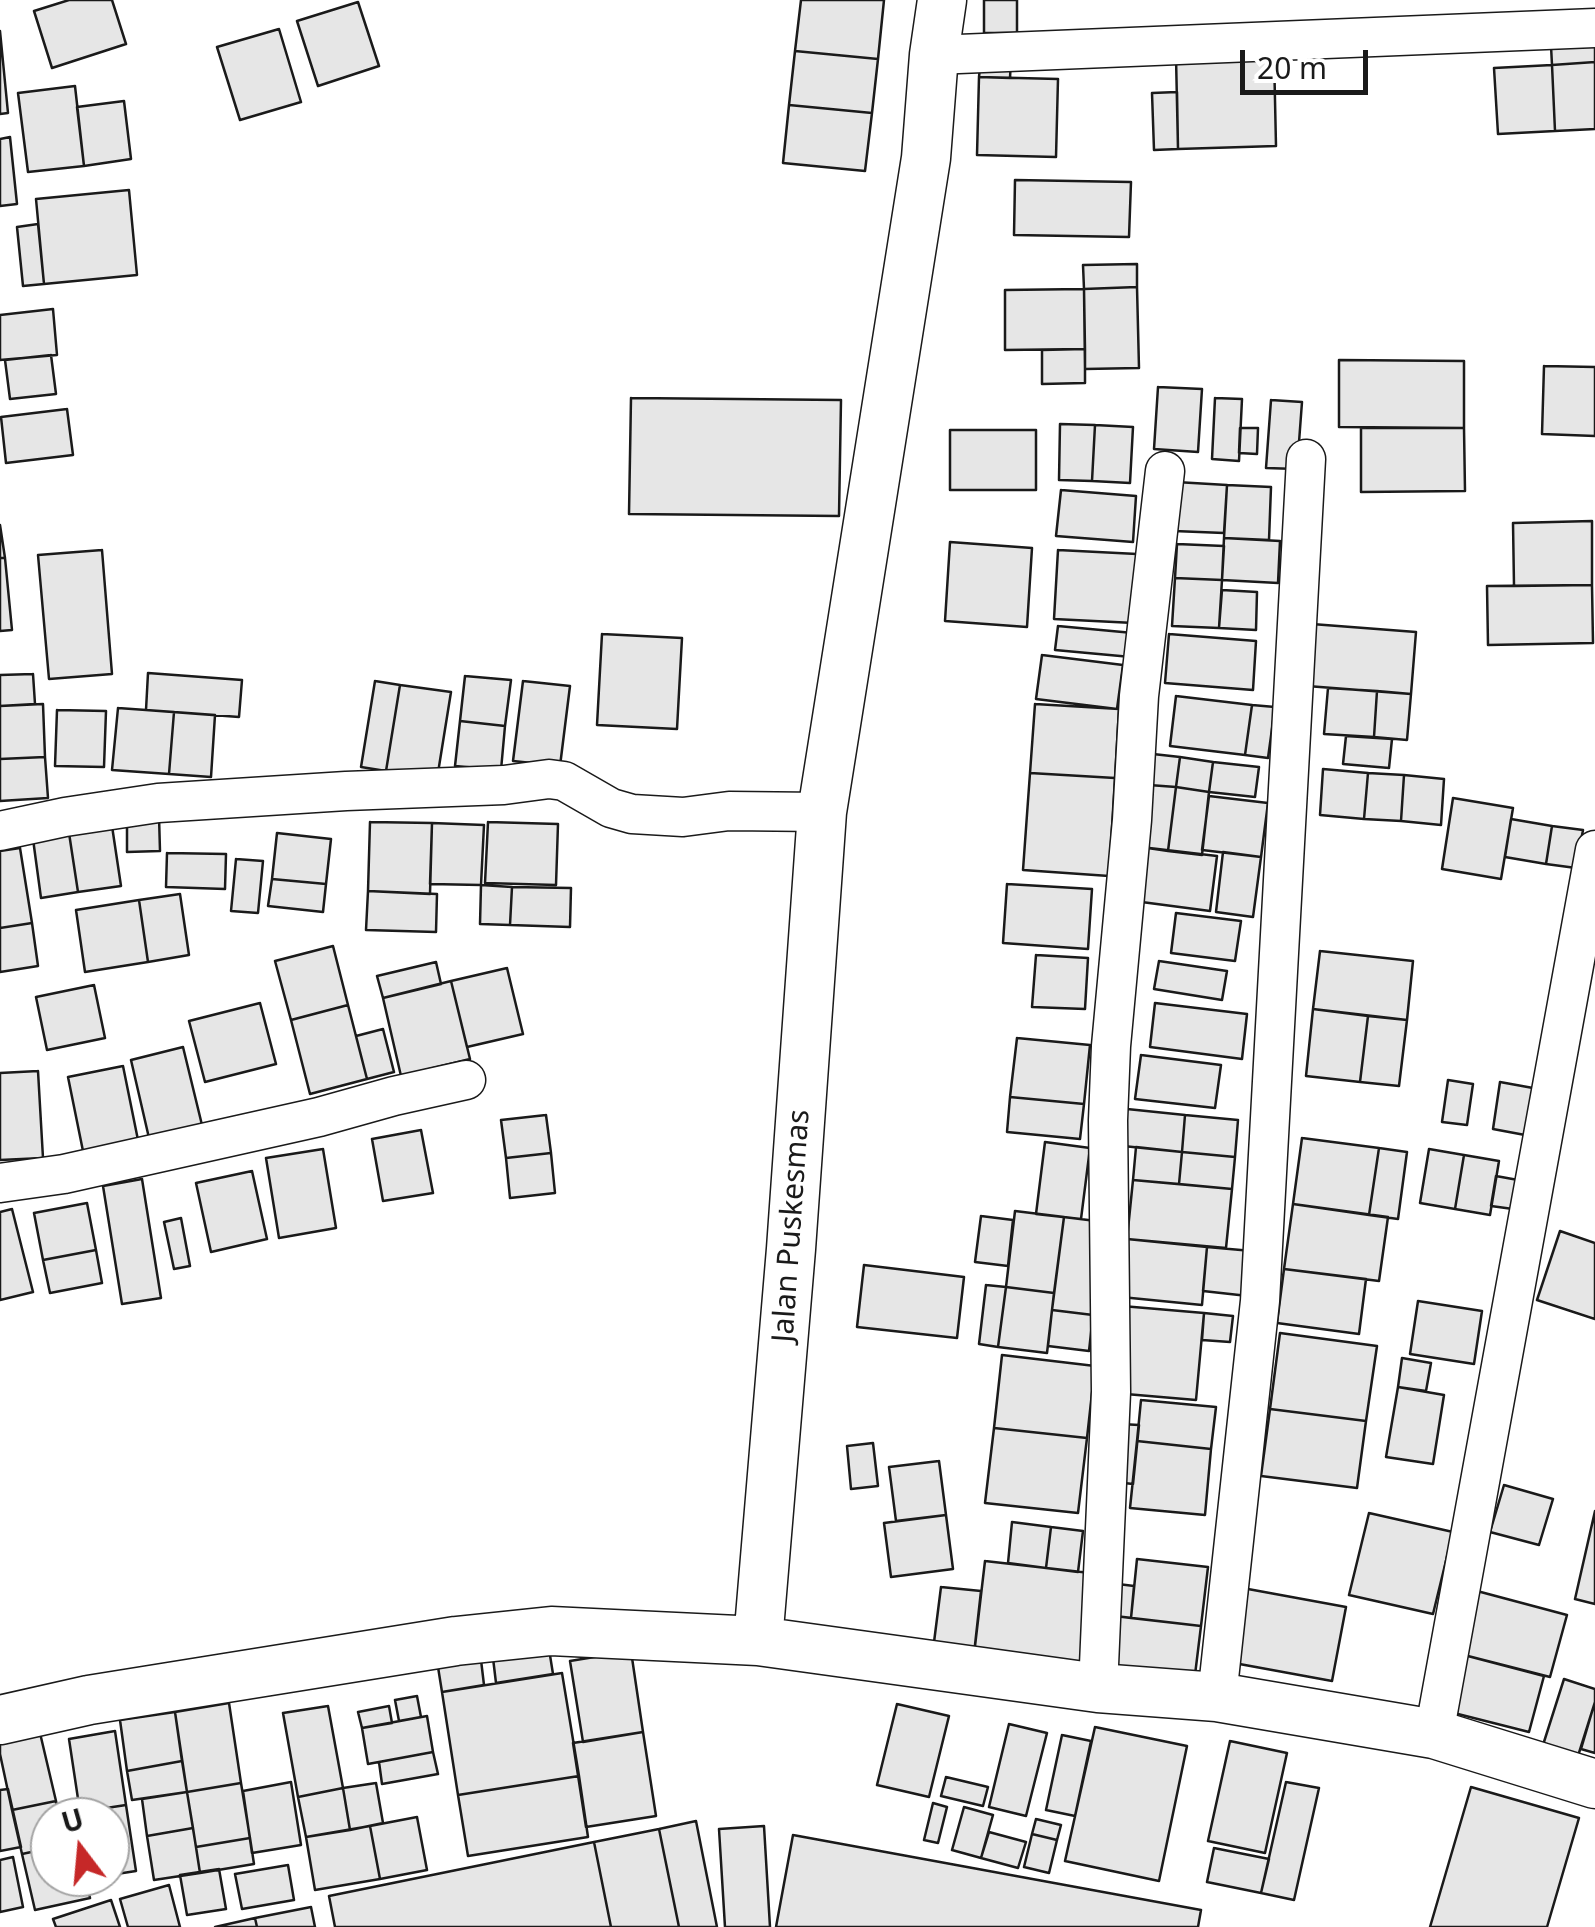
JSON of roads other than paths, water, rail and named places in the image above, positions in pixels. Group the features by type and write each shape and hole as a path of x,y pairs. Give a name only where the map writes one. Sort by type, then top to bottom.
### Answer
{"street":[{"name":"Jalan Puskesmas","path":"758,1640 822,812 926,158 942,0"},
{"path":"934,54 1595,28"},
{"path":"1217,1698 1260,1301 1306,459"},
{"path":"1098,1688 1111,1392 1108,1120 1112,1046 1139,696 1165,472"},
{"path":"0,831 158,803 548,779 564,782 611,808 632,814 822,812"},
{"path":"1434,1734 1595,850"},
{"path":"0,1183 64,1174 466,1080"},
{"path":"0,1720 90,1700 456,1641 551,1631 758,1640 1098,1688 1217,1698 1434,1734 1595,1784"}]}
